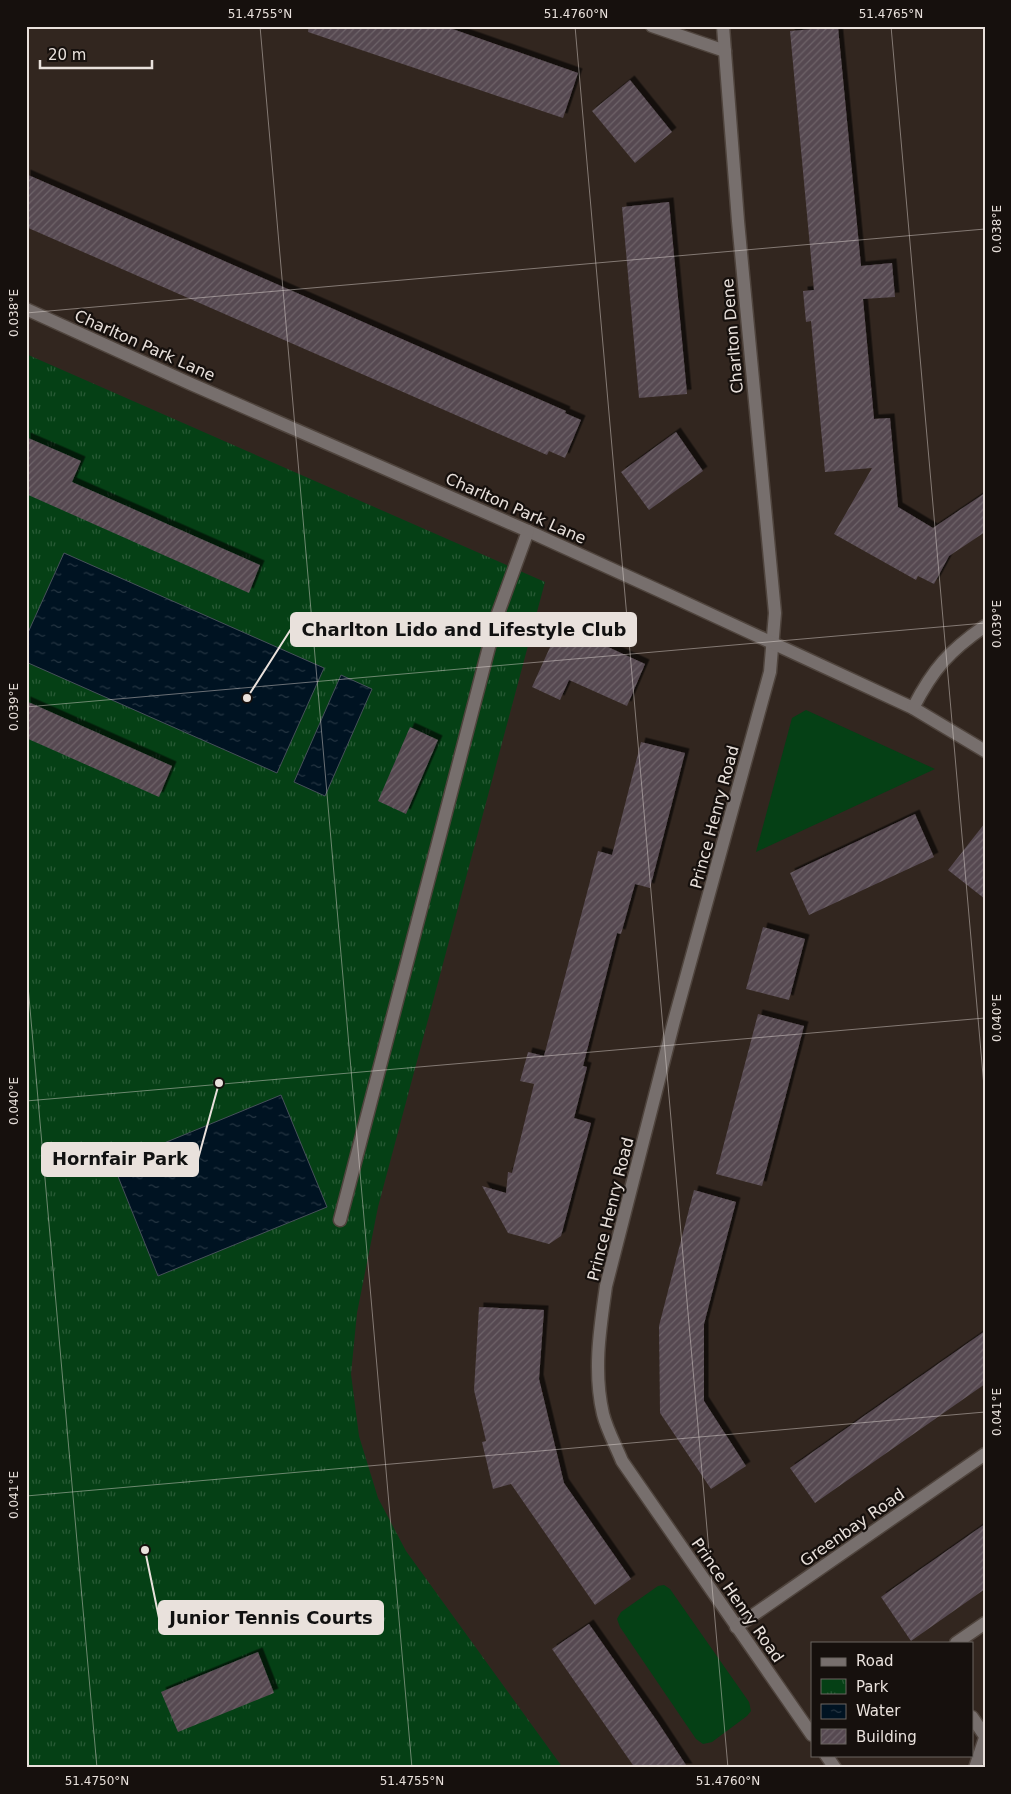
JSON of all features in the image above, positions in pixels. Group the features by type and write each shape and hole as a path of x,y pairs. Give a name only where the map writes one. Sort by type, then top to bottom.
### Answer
{"street":[{"path":"652,26 725,51"},
{"name":"Charlton Dene","path":"723,26 738,230 774,614 772,643"},
{"name":"Charlton Park Lane","path":"26,309 182,380 528,531 772,643 913,708 985,751"},
{"path":"340,1220 497,616 528,531"},
{"path":"913,708 927,682 945,657 985,626"},
{"name":"Prince Henry Road","path":"772,643 770,672 674,1021 606,1286 600,1328 598,1371 604,1414 622,1461 811,1734"},
{"name":"Greenbay Road","path":"736,1627 985,1454"},
{"path":"957,1642 985,1623"},
{"path":"974,1720 985,1737 975,1768"},
{"path":"827,1756 835,1768"}],"green space":[{"path":"26,354 545,582 378,1207 357,1313 351,1374 359,1436 378,1498 406,1551 563,1768 26,1768"},
{"path":"806,710 935,769 756,852 792,718"},
{"path":"664,1585 670,1589 749,1702 751,1711 747,1716 712,1742 703,1744 696,1739 620,1627 617,1619 621,1612 658,1586"}],"water":[{"path":"64,553 324,668 277,773 26,662 26,637"},
{"path":"341,675 372,689 325,796 294,782"},
{"path":"281,1095 327,1207 158,1276 113,1164"}],"building":[{"path":"309,26 444,26 578,73 563,118 308,32"},
{"path":"838,27 861,266 892,263 895,297 863,299 874,419 890,418 898,507 933,528 985,493 985,532 949,556 934,584 918,576 916,580 834,534 872,468 825,472 811,321 806,322 803,291 814,290 790,31"},
{"path":"630,80 672,132 635,163 592,111"},
{"path":"26,174 566,411 565,413 581,420 565,458 549,451 547,455 26,227"},
{"path":"669,202 687,394 639,398 622,207"},
{"path":"676,432 703,471 649,510 621,472"},
{"path":"26,437 81,461 72,482 260,565 249,593 26,494"},
{"path":"560,625 645,664 627,706 569,680 560,700 532,687"},
{"path":"26,701 172,766 159,797 26,738"},
{"path":"410,727 438,740 406,814 378,801"},
{"path":"641,742 685,753 650,888 635,884 621,934 617,933 583,1066 587,1067 574,1118 591,1123 561,1236 549,1244 508,1233 482,1186 506,1193 508,1172 512,1173 534,1084 520,1081 528,1052 544,1056 598,851 612,855"},
{"path":"915,814 934,857 809,915 790,873"},
{"path":"985,823 985,899 948,870"},
{"path":"763,927 805,939 789,1000 746,989"},
{"path":"758,1014 804,1026 762,1186 716,1174"},
{"path":"694,1190 736,1202 704,1324 704,1401 746,1466 711,1489 660,1413 659,1326"},
{"path":"479,1307 544,1310 539,1379 564,1483 631,1579 595,1605 511,1484 493,1489 482,1442 486,1441 474,1390"},
{"path":"985,1331 985,1384 815,1503 790,1468"},
{"path":"985,1524 985,1589 911,1641 881,1597"},
{"path":"589,1624 688,1768 635,1768 552,1649"},
{"path":"258,1652 274,1693 178,1732 161,1692"}],"place":[{"name":"Charlton Lido and Lifestyle Club","path":"247,698"},
{"name":"Hornfair Park","path":"219,1083"},
{"name":"Junior Tennis Courts","path":"145,1550"}]}
